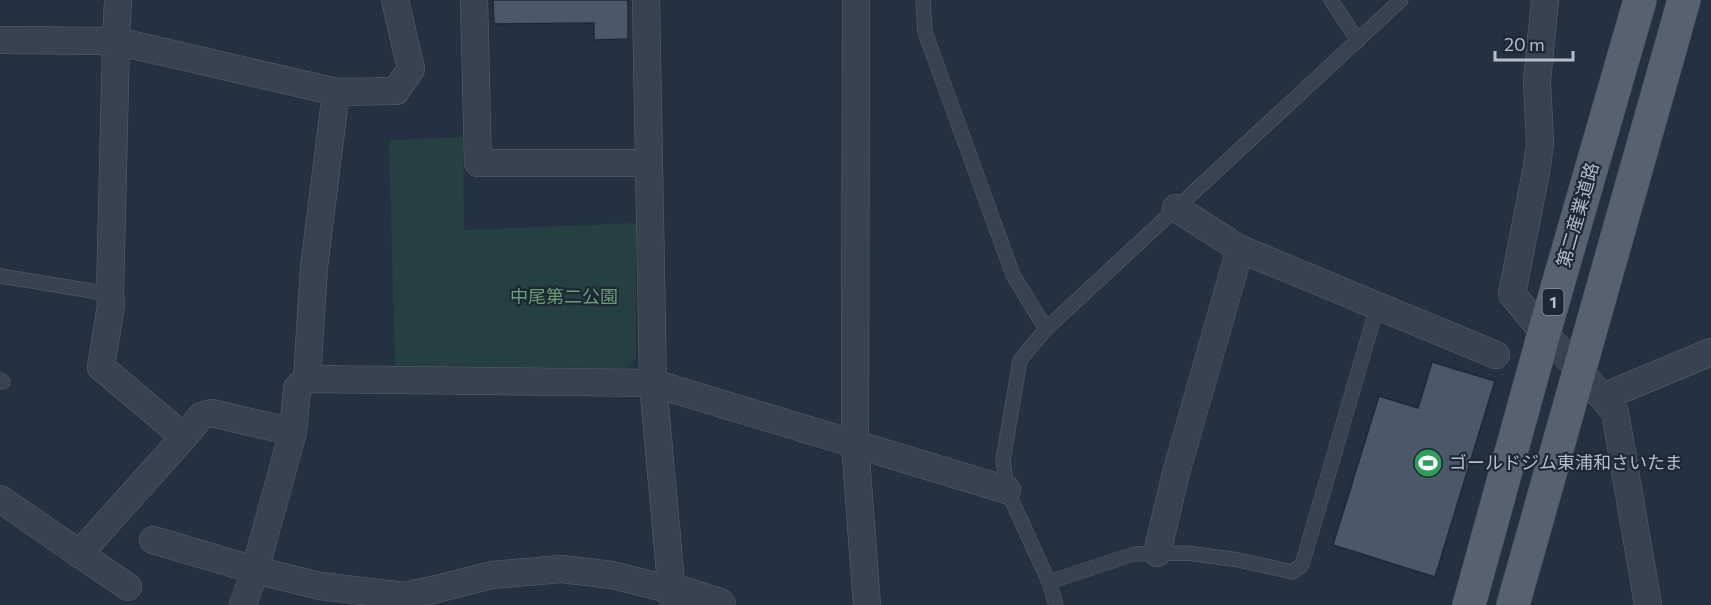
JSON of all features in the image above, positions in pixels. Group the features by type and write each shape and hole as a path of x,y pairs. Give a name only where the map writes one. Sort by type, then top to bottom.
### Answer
{"main road":[{"name":"第二産業道路","path":"1469,605 1544,333 1640,0"},
{"path":"1513,605 1684,0"}],"street":[{"path":"118,0 111,305 101,367 184,437"},
{"path":"0,40 116,41 336,92 396,91 411,69 395,0"},
{"path":"474,0 478,164 648,162"},
{"path":"646,0 652,383 673,598"},
{"path":"856,0 855,444 867,605"},
{"path":"1545,0 1537,81 1540,144 1512,294 1616,412 1648,605"},
{"path":"307,379 314,267 336,92"},
{"path":"1176,208 1240,249 1496,355"},
{"path":"1157,553 1176,473 1240,249"},
{"path":"1602,397 1711,352"},
{"path":"243,605 255,570 293,432 297,388 307,379 652,383 1006,490"},
{"path":"79,554 201,416 212,413 293,432"},
{"path":"1,503 128,587"},
{"path":"153,540 255,570 320,586 404,596 492,575 562,569 612,575 673,598 719,605"}],"lane":[{"path":"923,0 925,32 1013,275 1046,329"},
{"path":"1331,0 1358,41"},
{"path":"1056,605 1049,582 1006,490 1003,460 1020,360 1046,329 1401,0"},
{"path":"0,276 110,294"},
{"path":"1049,582 1134,554 1197,554 1239,560 1292,572 1302,565 1377,307"}],"green space":[{"name":"中尾第二公園","path":"463,137 464,230 636,223 636,359 626,368 395,366 389,140"}],"building":[{"path":"493,0 628,0 628,39 594,40 594,23 494,24"},
{"path":"1432,362 1495,381 1435,577 1333,545 1379,396 1418,408"}],"place":[{"name":"ゴールドジム東浦和さいたま","path":"1428,463"}]}
